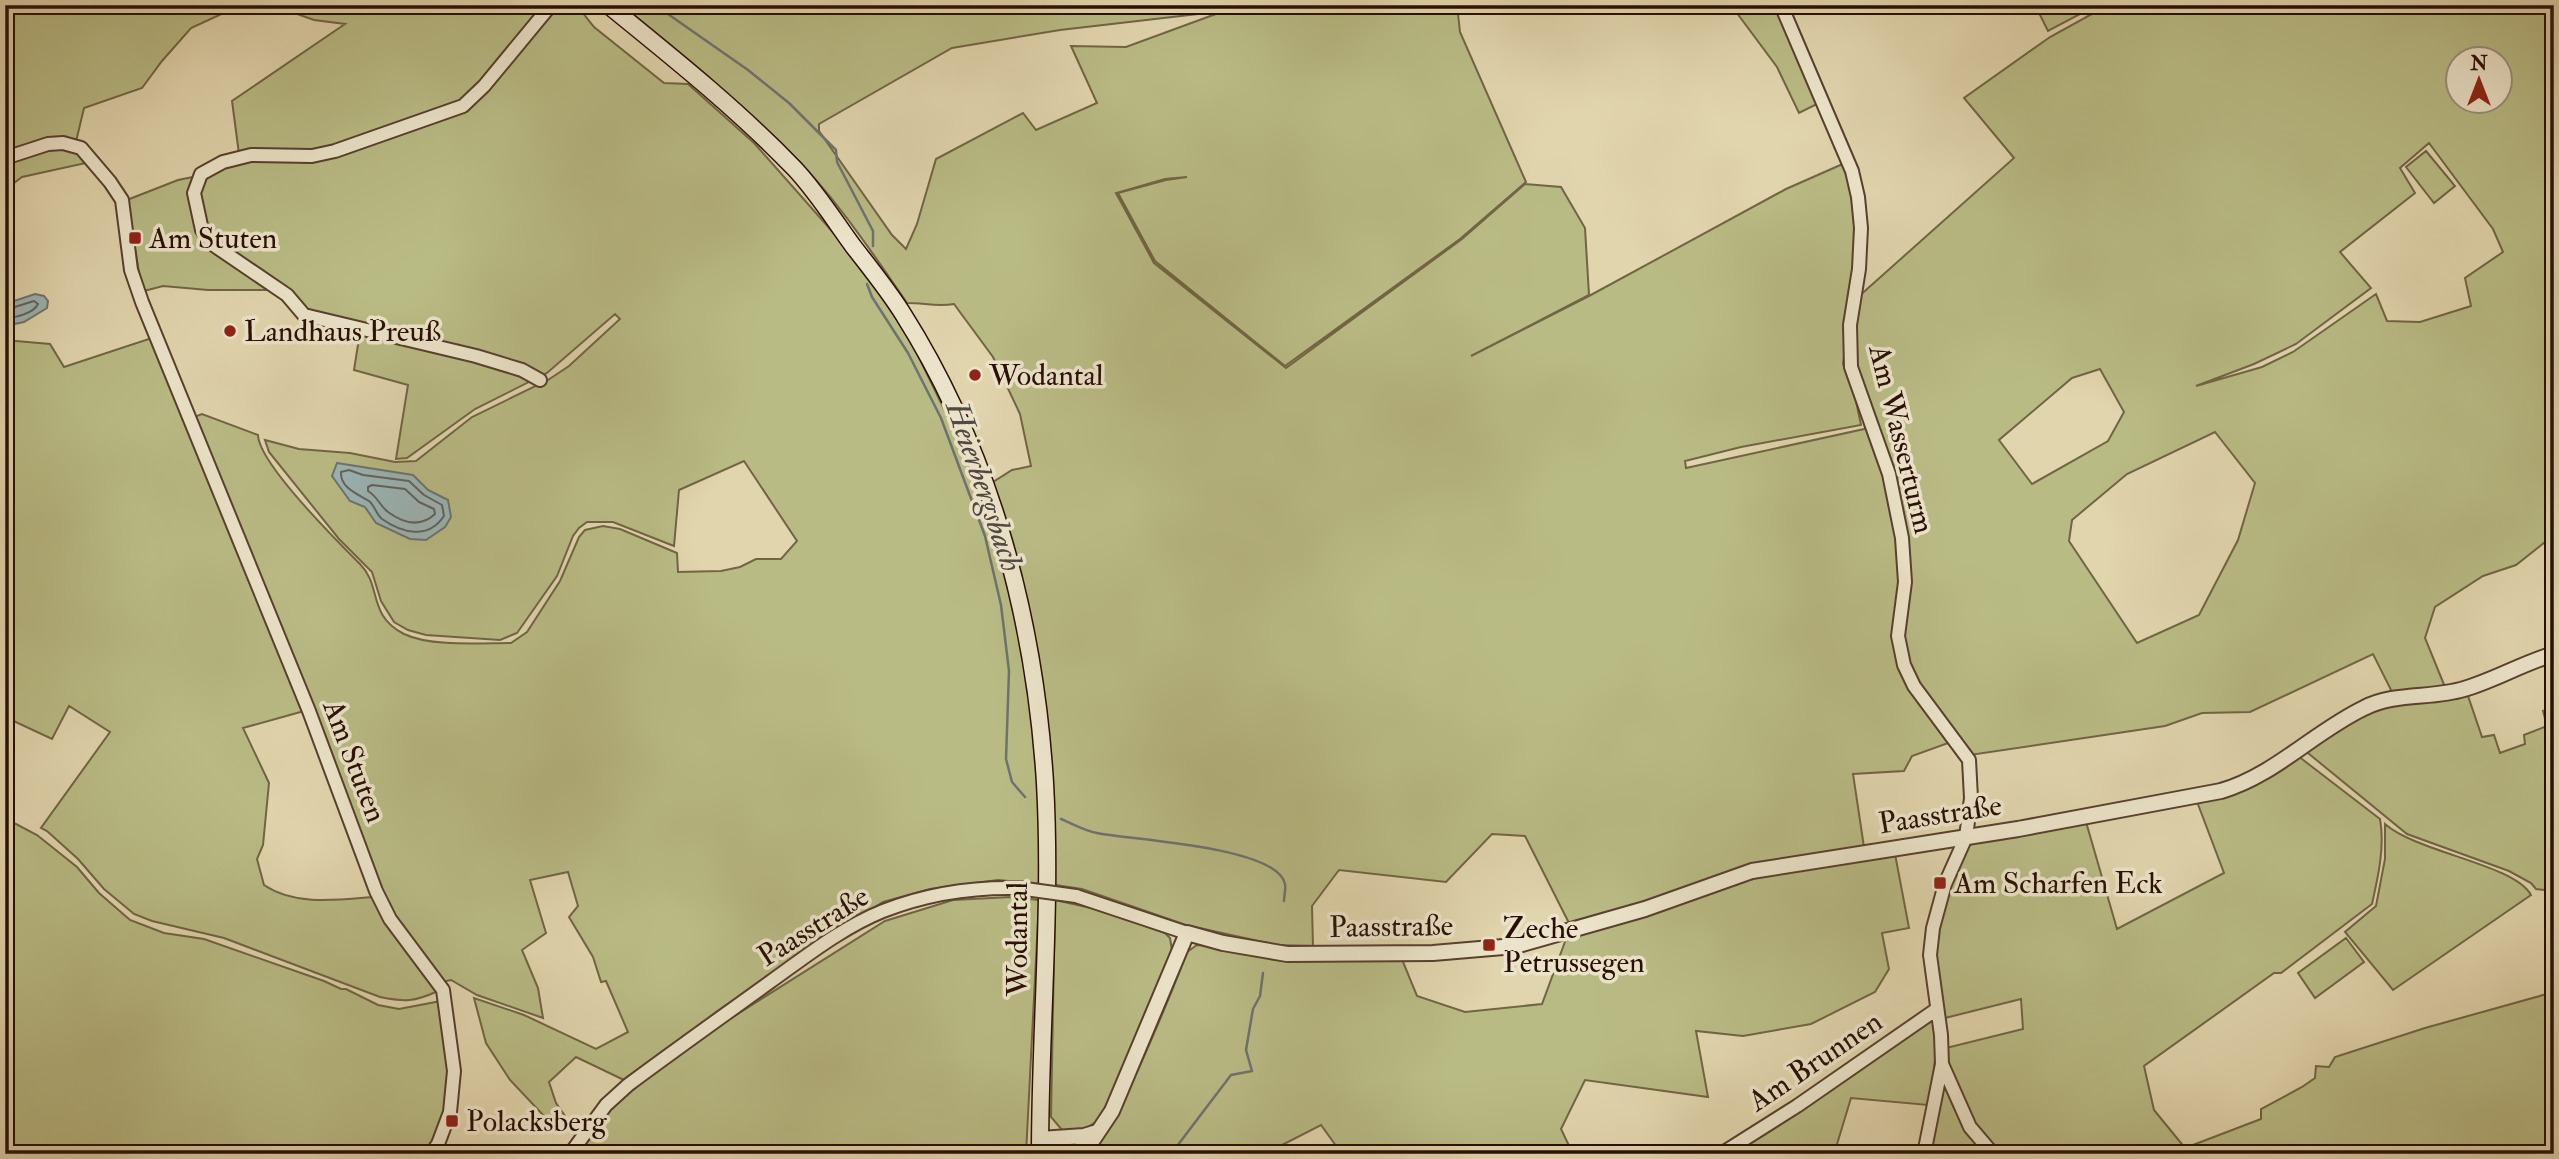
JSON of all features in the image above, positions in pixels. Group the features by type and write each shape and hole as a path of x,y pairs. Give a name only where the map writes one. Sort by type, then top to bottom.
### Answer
{"main road":[{"name":"Wodantal","path":"608,5 721,97 797,170 901,311 928,355 983,473 1021,610 1035,681 1045,784 1046,934 1040,1146"}],"street":[{"path":"540,380 522,370 476,356 304,316 286,295 215,246 202,230 194,193 201,174 223,162 251,155 323,154 463,106 484,86 551,5"},
{"name":"Am Wasserturm","path":"1782,5 1852,170 1858,197 1861,228 1859,269 1850,325 1851,367 1889,474 1902,538 1905,582 1898,636 1904,665 1914,686 1969,760 1971,798 1966,838 1945,884 1933,928 1930,955 1941,1035 1942,1064"},
{"name":"Am Stuten","path":"5,158 48,144 81,148 122,200 131,270 142,302 289,662 376,891 390,919 443,990 454,1072 450,1112 438,1144 431,1154"},
{"name":"Paasstraße","path":"570,1154 606,1105 628,1085 840,935 880,912 913,900 976,889 1018,888 1076,896 1223,943 1287,954 1433,953 1515,946 1645,909 1752,871 1966,838 2235,787 2272,767 2366,706 2389,699 2463,690 2526,662 2554,654"},
{"path":"1073,1154 1092,1141 1112,1111 1187,933"},
{"name":"Am Brunnen","path":"1721,1154 1797,1106 1937,1009"},
{"path":"1924,1154 1942,1064"},
{"path":"1942,1064 1970,1126 1993,1154"},
{"name":"Wodantal","path":"1040,1146 1097,1132"}],"green space":[{"path":"5,5 241,5 191,28 142,88 84,108 74,150 86,163 22,177 5,190"},
{"path":"272,5 548,5 461,103 333,149 239,154 232,101 345,24 314,20"},
{"path":"554,5 582,5 583,13 594,27 664,83 688,84 754,143 846,247 910,339 976,475 1022,628 1041,780 1042,884 998,880 930,889 883,902 756,985 624,1080 576,1057 549,1082 556,1103 565,1116 559,1132 510,1080 486,1043 474,998 524,1015 596,1049 628,1032 606,981 601,982 593,957 569,917 578,906 568,872 530,880 546,933 522,950 538,988 543,1018 477,995 451,980 442,982 394,918 382,897 301,676 194,417 202,414 258,435 271,464 285,482 367,573 385,618 404,634 428,641 511,643 527,632 560,581 579,537 585,530 603,526 620,529 677,553 678,572 721,571 740,567 756,559 781,559 797,541 744,461 679,490 674,546 613,522 587,522 579,528 573,536 557,576 517,633 500,640 426,635 408,630 394,622 381,601 372,572 339,539 269,452 265,440 299,449 350,453 395,462 416,461 472,417 548,380 569,366 620,319 615,314 547,373 475,409 407,458 396,459 408,385 354,370 360,332 305,313 204,230 197,193 205,174 249,158 291,159 451,114"},
{"path":"621,5 1457,5 1460,32 1526,182 1460,239 1285,366 1155,261 1118,193 1187,177 1165,179 1116,193 1154,263 1286,368 1462,239 1525,184 1561,187 1585,228 1589,295 1471,356 1589,296 1786,189 1845,163 1854,196 1856,266 1843,364 1861,425 1741,447 1685,461 1686,468 1869,428 1885,472 1899,537 1900,664 1951,742 1912,756 1904,771 1853,774 1864,847 1571,927 1525,836 1492,834 1446,882 1339,870 1312,906 1313,946 1276,945 1186,925 1082,889 1049,884 1050,771 990,484 1012,470 1031,466 1020,414 993,357 954,304 907,303 850,222 803,166 747,111","holes":["1224,11 1126,47 1071,46 1097,103 1036,130 1023,113 936,159 917,224 906,249 892,235 819,131 819,124 952,48 1060,30"]},
{"path":"1731,5 1777,5 1819,103 1799,113 1777,67"},
{"path":"2035,5 2097,5 2048,31"},
{"path":"2108,5 2554,5 2554,535 2516,565 2483,576 2435,607 2425,638 2445,687 2393,694 2373,654 2250,712 2202,713 2165,726 1970,755 1916,685 1900,636 1905,538 1853,366 1857,298 2014,158 1964,98 2050,37","holes":["2429,143 2493,229 2503,252 2465,278 2471,306 2420,322 2387,321 2376,294 2293,352 2262,367 2196,386 2254,364 2296,344 2371,288 2340,252 2415,193 2400,168","2100,369 2124,412 2108,441 2032,484 1999,440 2072,378","2215,432 2255,483 2238,540 2199,615 2137,643 2069,541 2072,520 2127,474"]},
{"path":"2426,151 2455,186 2434,203 2406,167"},
{"path":"198,176 199,230 275,290 208,290 163,286 144,291 127,200 178,180"},
{"path":"150,336 304,711 243,728 269,783 263,845 257,859 264,885 276,892 303,899 373,897 438,991 430,995 409,1000 380,997 224,938 152,921 134,914 104,889 78,859 41,828 110,732 69,706 52,739 5,717 5,340 50,344 64,367 149,339"},
{"path":"2467,693 2482,737 2494,735 2500,753 2525,744 2524,735 2547,726 2543,711 2554,707 2554,891 2536,889 2531,883 2509,871 2407,834 2303,749 2378,706"},
{"path":"2298,756 2380,819 2381,851 2372,904 2281,973 2274,973 2144,1066 2154,1110 2185,1148 2261,1119 2261,1109 2315,1078 2316,1066 2329,1067 2335,1057 2425,1028 2554,992 2554,1154 1996,1154 1962,1105 1948,1064 1946,1048 2023,1029 2021,999 1945,1018 1935,975 1935,942 1942,910 1967,848 1972,843 2086,822 2117,929 2224,873 2196,799"},
{"path":"5,821 37,835 77,867 99,893 130,920 164,933 204,939 346,989 378,1005 399,1009 441,1001 447,1042 447,1098 443,1117 424,1154 5,1154"},
{"path":"2385,824 2419,843 2506,875 2521,884 2531,895 2393,990 2345,932 2376,906 2385,859"},
{"path":"1895,854 1909,928 1882,933 1889,969 1875,992 1811,1024 1743,1036 1696,1031 1708,1097 1585,1080 1561,1129 1573,1154 1342,1154 1321,1125 1282,1145 1287,1154 1087,1154 1104,1136 1117,1116 1187,952 1197,945 1401,957 1417,996 1465,1012 1542,1004 1566,939 1663,909 1756,874"},
{"path":"1011,897 1039,900 1026,1154 571,1154 598,1116 674,1054 885,921 953,900"},
{"path":"1055,900 1109,912 1165,933 1170,938 1172,950 1138,1036 1106,1106 1096,1122 1077,1131 1062,1130 1051,1117"},
{"path":"2346,938 2364,962 2315,998 2298,973"},
{"path":"1935,1016 1935,1060 1928,1105 1851,1098 1834,1154 1726,1154"},
{"path":"1941,1082 1946,1082 1989,1154 1927,1154"}],"water":[{"path":"35,294 44,296 48,301 47,308 24,322 5,326 5,304"},
{"path":"337,463 413,475 428,490 448,500 451,517 445,527 426,540 410,539 376,523 365,507 350,501 332,476"}],"waterway":[{"name":"Heierbergsbach","path":"655,5 748,70 789,103 836,150 837,162 873,231 873,246"},
{"name":"Heierbergsbach","path":"867,284 872,297 908,353 941,418 985,536 1001,605 1009,671 1006,759 1012,782 1025,797"},
{"name":"Heierbergsbach","path":"1061,819 1097,833 1200,847 1257,861 1276,871 1285,884 1284,901"},
{"name":"Heierbergsbach","path":"1171,1154 1231,1075 1252,1071 1246,1050 1263,973"},
{"path":"152,1154 168,1147"}],"place":[{"name":"Am Stuten","path":"135,238"},
{"name":"Landhaus Preuß","path":"230,331"},
{"name":"Wodantal","path":"975,375"},
{"name":"Am Scharfen Eck","path":"1940,883"},
{"name":"Zeche Petrussegen","path":"1489,945"},
{"name":"Polacksberg","path":"452,1121"}]}
